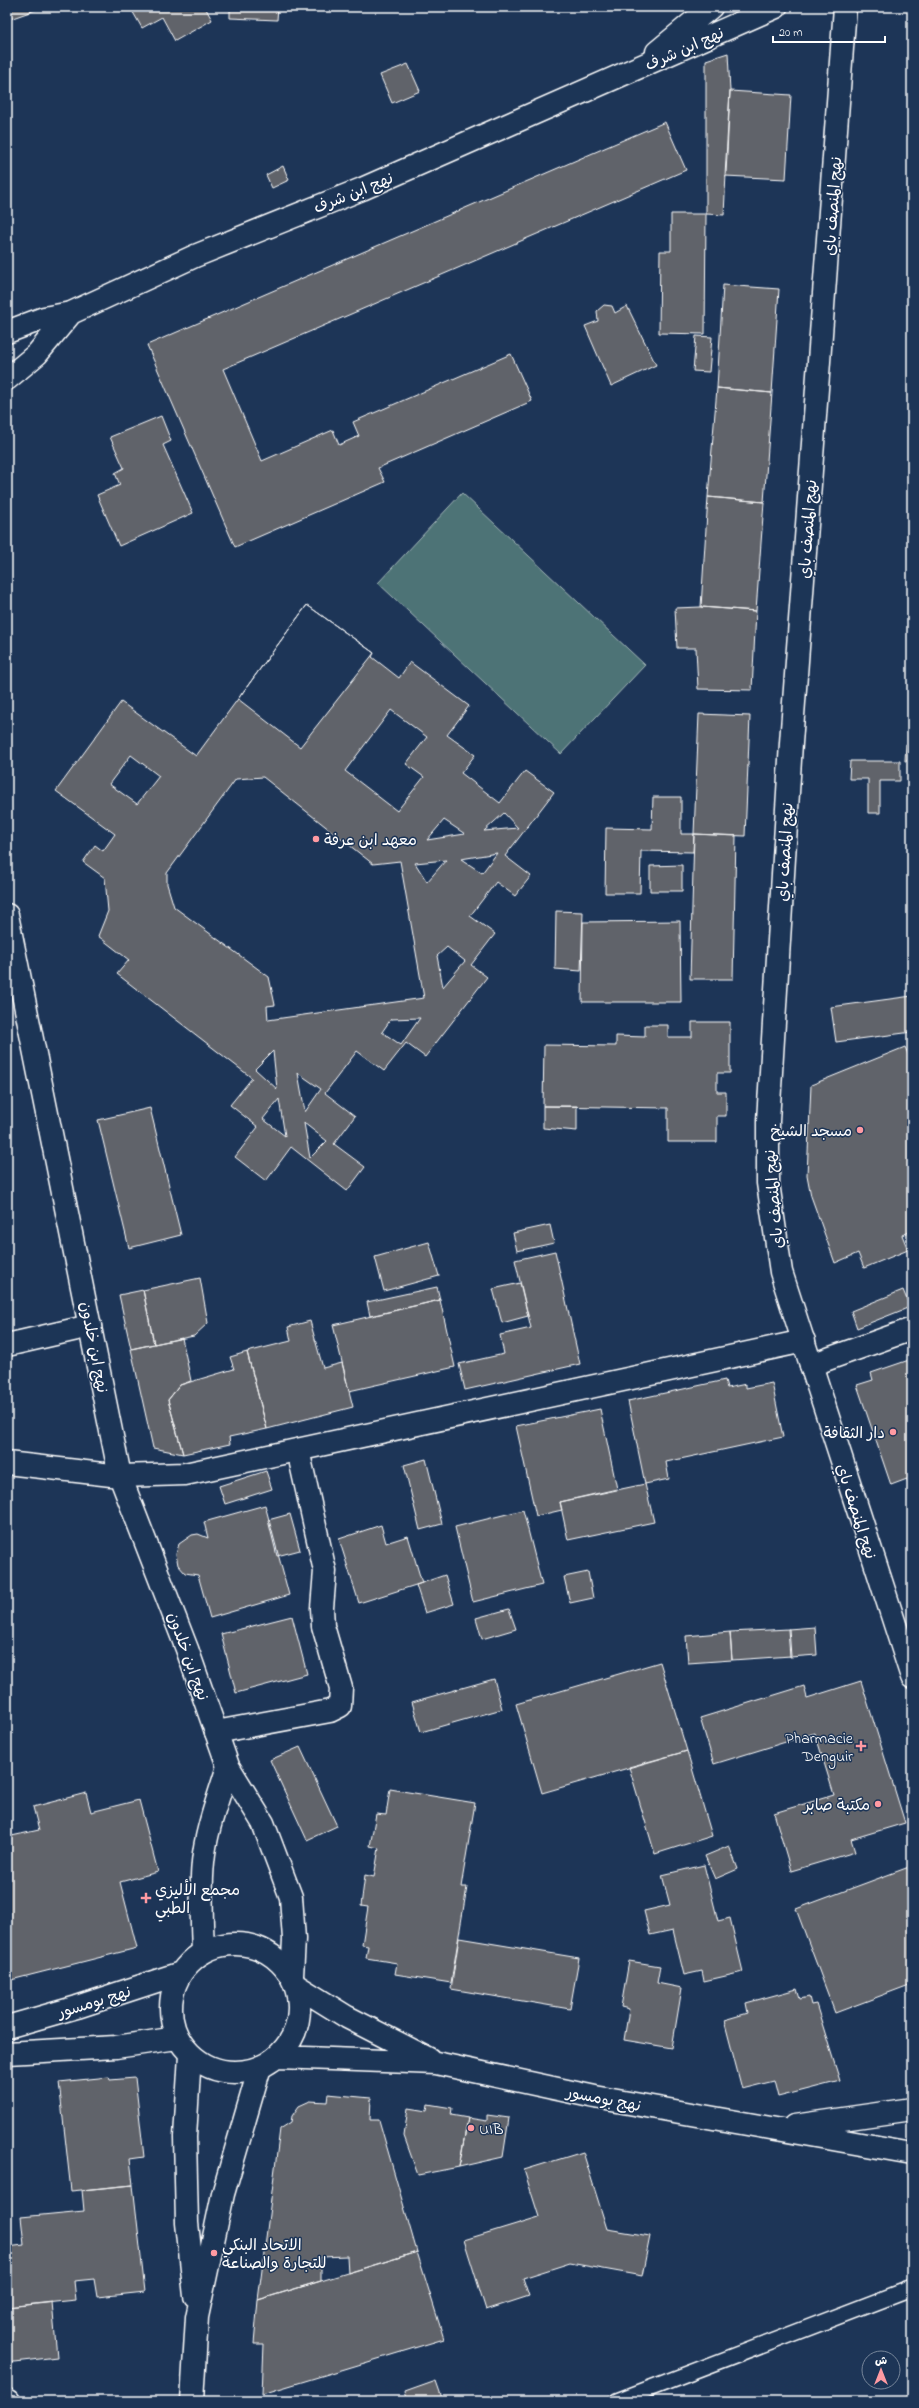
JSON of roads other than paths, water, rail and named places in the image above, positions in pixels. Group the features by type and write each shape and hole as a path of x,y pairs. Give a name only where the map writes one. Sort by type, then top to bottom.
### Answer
{"street":[{"name":"نهج ابن شرف","path":"635,70 711,7"},
{"name":"نهج ابن شرف","path":"7,332 44,318 71,313 195,256 362,189 776,7"},
{"name":"نهج المنصف باي","path":"845,7 791,743 768,1121 768,1183 781,1272 912,1677"},
{"name":"نهج ابن شرف","path":"7,379 37,354 71,313"},
{"name":"نهج ابن خلدون","path":"7,915 120,1476 188,1649 228,1766 263,1823 291,1897 294,1939 294,1981"},
{"path":"7,1345 90,1326"},
{"path":"811,1365 912,1329"},
{"path":"7,1463 120,1476 185,1474 804,1341"},
{"path":"216,1732 330,1711 340,1706 341,1688 323,1626 325,1570 298,1450"},
{"path":"203,1952 201,1904 203,1861 211,1822 228,1766"},
{"name":"نهج بومسور","path":"436,2062 347,2017 294,1981 273,1956 252,1946 229,1944 203,1952 181,1973 172,1994 170,2017 183,2047 210,2068 237,2070 260,2067 280,2057 436,2062 595,2097 912,2153"},
{"name":"نهج بومسور","path":"7,2027 77,2007 181,1973"},
{"name":"نهج بومسور","path":"280,2057 294,2036 301,2012 294,1981"},
{"path":"7,2053 116,2047 183,2047 187,2223 197,2317"},
{"path":"192,2401 197,2317 223,2194 260,2067"},
{"name":"نهج بومسور","path":"774,2129 912,2109"}],"lane":[{"path":"617,2401 912,2288"}],"place":[{"name":"معهد ابن عرفة","path":"316,839"},
{"name":"مسجد الشيخ","path":"860,1130"},
{"name":"دار الثقافة","path":"893,1432"},
{"name":"Pharmacie Denguir","path":"861,1746"},
{"name":"مكتبة صابر","path":"878,1804"},
{"name":"مجمع الأليزي الطبي","path":"146,1898"},
{"name":"UIB","path":"471,2128"},
{"name":"الاتحاد البنكي للتجارة والصناعة","path":"214,2253"}]}
